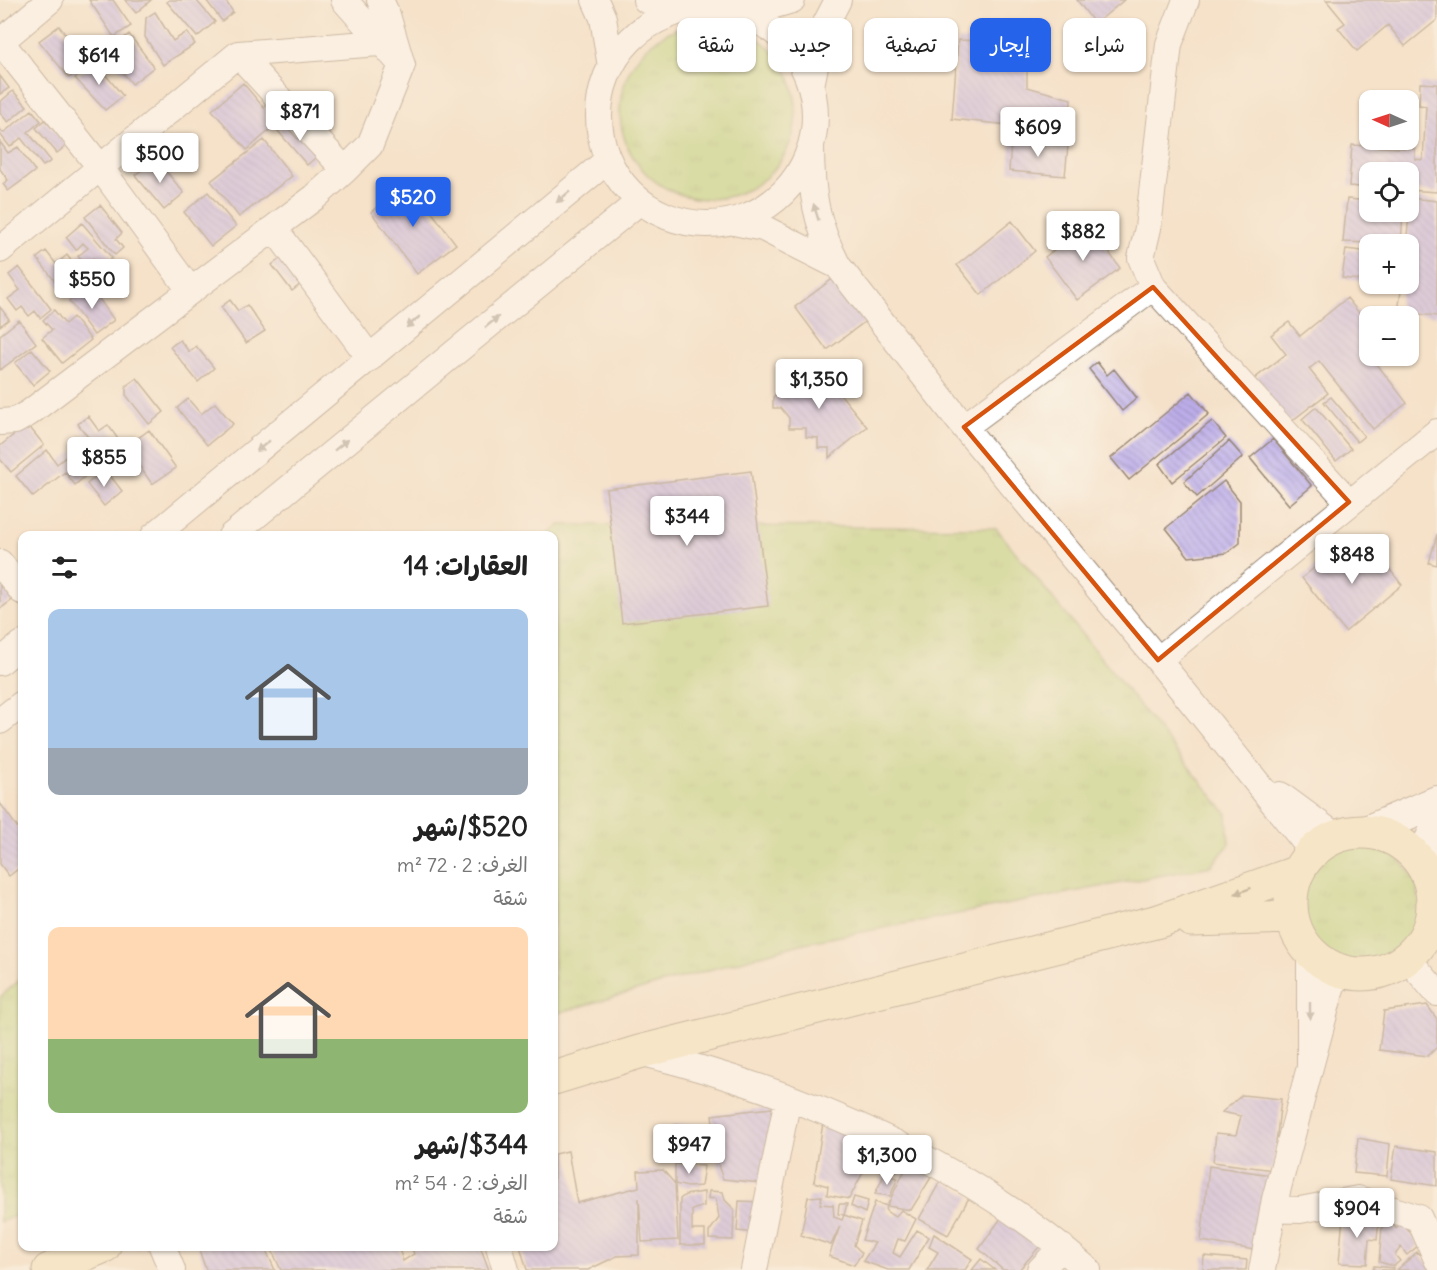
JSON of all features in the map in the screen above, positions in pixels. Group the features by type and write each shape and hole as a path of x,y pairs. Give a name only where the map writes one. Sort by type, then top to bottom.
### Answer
{"main road":[{"path":"558,1077 639,1052 1159,921 1329,848 1389,837 1412,850 1429,871 1433,890 1435,915 1424,939 1408,959 1381,973 1351,975 1322,963 1300,939 1292,917 1292,894 1329,848"},
{"path":"1159,921 1292,917"},
{"path":"49,1270 93,1251"}],"street":[{"path":"50,0 0,41 100,167 190,290"},
{"path":"344,0 379,43 402,65"},
{"path":"0,422 15,421 29,413 274,228 345,170 370,145 402,65 380,0"},
{"path":"595,0 603,18 611,66"},
{"path":"646,0 691,9 730,10 761,9 792,0"},
{"path":"811,87 822,31 838,0"},
{"path":"1178,4 1168,53 1148,228 1141,258 1153,287 1349,502"},
{"path":"691,9 666,16 645,28 626,45 611,66 603,89 599,113 601,137 608,160 622,183 640,201 665,216 694,224 734,222 770,232 838,266"},
{"path":"730,10 757,20 781,37 799,59 811,87 815,116 811,146 813,202 826,243 838,266 964,427 1255,778 1329,848 1437,802"},
{"path":"0,250 238,54 379,43"},
{"path":"238,54 345,170"},
{"path":"734,222 760,211 783,194 800,172 811,146"},
{"path":"160,531 608,160"},
{"path":"237,531 640,201"},
{"path":"274,228 370,358"},
{"path":"964,427 1153,287"},
{"path":"1158,660 1437,432"},
{"path":"0,563 18,586"},
{"path":"0,662 18,647"},
{"path":"0,721 18,707"},
{"path":"1429,871 1437,827"},
{"path":"1310,952 1310,1067"},
{"path":"1408,959 1437,993"},
{"path":"1262,1270 1273,1209 1336,970"},
{"path":"639,1052 721,1074 824,1110 927,1160 991,1197 1062,1247 1088,1270"},
{"path":"754,1270 788,1098"},
{"path":"1273,1209 1300,1210 1358,1199 1391,1207 1419,1218 1435,1252"},
{"path":"1040,1270 1062,1247"},
{"path":"164,1251 172,1270"},
{"path":"500,1251 506,1270"}],"highlighted area":[{"path":"1153,287 1349,502 1158,660 964,427"}],"green space":[{"path":"677,29 677,72 756,72 756,37 768,47 768,72 786,72 794,94 796,111 794,128 781,160 757,184 725,197 708,199 691,197 659,184 635,160 622,128 620,111 622,94 635,62 659,38"},
{"path":"559,525 996,528 1227,814 1229,845 1211,866 804,943 558,1013 558,531 552,531"},
{"path":"1360,845 1383,850 1402,862 1414,881 1419,904 1414,927 1402,946 1383,958 1360,963 1337,958 1318,946 1306,927 1301,904 1306,881 1318,862 1337,850"},
{"path":"18,981 18,1215 0,1222 0,997"}],"building":[{"path":"89,0 113,0 131,26 114,37"},
{"path":"125,0 151,0 136,13"},
{"path":"169,0 196,0 215,22 197,37 167,2"},
{"path":"206,0 225,0 233,12 222,21"},
{"path":"1077,0 1124,0 1102,18 1090,18"},
{"path":"1326,0 1437,0 1437,20 1405,46 1388,25 1357,51 1338,28 1345,23"},
{"path":"155,12 173,41 187,32 195,44 163,65 145,37 146,18"},
{"path":"59,26 87,62 69,78 39,41"},
{"path":"129,34 154,67 132,84 107,52"},
{"path":"958,40 970,41 970,72 1027,72 1027,87 1071,99 1069,139 1018,138 1018,126 952,119 956,72 958,72"},
{"path":"95,62 123,96 105,110 75,78"},
{"path":"0,76 9,88 0,94"},
{"path":"243,83 264,108 271,95 288,114 247,150 212,110"},
{"path":"1420,83 1437,84 1437,192 1419,191 1419,162 1359,162 1359,187 1349,186 1352,145 1359,145 1359,150 1415,150 1415,159 1423,160 1426,106 1419,105"},
{"path":"13,91 27,106 8,122 0,113 0,102"},
{"path":"32,110 41,121 28,132 51,161 43,166 21,138 10,147 0,134 0,129 3,133"},
{"path":"292,118 322,152 307,165 278,131"},
{"path":"45,120 67,145 57,153 36,128"},
{"path":"264,140 292,176 239,217 211,181"},
{"path":"1011,141 1068,146 1065,176 1009,171"},
{"path":"0,142 8,153 18,147 35,171 8,191 3,184 8,180 0,169"},
{"path":"156,159 184,193 164,210 135,175"},
{"path":"409,182 456,244 417,274 371,212"},
{"path":"208,192 236,226 211,246 184,212"},
{"path":"1347,199 1359,200 1359,222 1402,222 1402,234 1359,234 1359,243 1343,242"},
{"path":"1419,199 1437,201 1437,316 1419,314 1419,306 1399,306 1401,294 1419,294 1419,234 1407,234 1408,222 1419,222"},
{"path":"100,205 122,233 116,239 123,248 115,255 85,217"},
{"path":"1012,221 1035,251 981,295 957,265"},
{"path":"82,223 112,258 101,268 93,258 85,265 78,256 88,248 83,243 76,250 66,237"},
{"path":"1089,224 1120,268 1077,300 1045,257"},
{"path":"1346,249 1359,251 1359,280 1342,278"},
{"path":"46,251 56,264 67,255 79,271 73,275 78,282 64,293 37,258"},
{"path":"286,254 306,280 292,291 272,265"},
{"path":"19,267 51,309 40,318 35,311 29,316 22,307 17,311 8,299 20,290 9,275"},
{"path":"835,277 867,320 827,350 795,307"},
{"path":"90,286 114,320 94,335 69,301"},
{"path":"1347,298 1359,313 1359,366 1378,366 1407,403 1373,429 1319,361 1309,369 1328,393 1289,423 1254,379 1286,354 1271,335 1289,322 1300,336"},
{"path":"230,300 238,311 247,305 265,331 246,343 221,307"},
{"path":"0,307 9,319 0,326"},
{"path":"54,310 65,324 73,317 91,340 62,363 42,338 52,330 43,320"},
{"path":"19,320 36,343 0,370 0,335"},
{"path":"180,340 189,352 196,346 214,368 198,382 170,347"},
{"path":"32,349 50,371 33,385 15,363"},
{"path":"1097,362 1107,375 1114,369 1137,398 1122,411 1089,369"},
{"path":"815,363 867,427 829,458 829,448 818,448 818,438 806,437 806,428 789,428 789,418 781,408 773,408 773,397"},
{"path":"137,378 164,412 149,424 126,395 126,386"},
{"path":"1191,392 1209,414 1129,480 1111,458"},
{"path":"1331,397 1364,436 1357,442 1324,402"},
{"path":"188,399 201,414 215,403 233,424 207,445 177,408"},
{"path":"1316,407 1351,449 1336,461 1302,419"},
{"path":"88,416 99,431 108,425 123,446 105,460 78,424"},
{"path":"1212,421 1226,438 1172,482 1159,464"},
{"path":"27,424 44,445 11,472 0,459 0,446"},
{"path":"149,430 176,468 152,484 126,447"},
{"path":"1273,439 1312,486 1289,505 1250,458"},
{"path":"1229,441 1243,457 1197,497 1184,482"},
{"path":"47,450 57,464 73,451 90,472 75,485 65,472 33,497 16,476"},
{"path":"105,469 122,491 104,506 87,484"},
{"path":"751,471 768,606 622,623 606,489"},
{"path":"1224,481 1240,501 1240,543 1227,553 1189,557 1166,528"},
{"path":"1437,534 1437,565 1429,563"},
{"path":"1339,547 1352,563 1372,547 1402,585 1345,632 1302,578"},
{"path":"0,584 12,600 0,609"},
{"path":"0,803 18,828 18,869 9,876 0,864"},
{"path":"1427,1005 1437,1019 1437,1047 1428,1056 1379,1050 1384,1011"},
{"path":"1242,1095 1281,1099 1273,1170 1213,1162 1216,1133 1236,1135 1241,1116 1222,1112"},
{"path":"772,1108 779,1112 770,1184 723,1179 719,1168 712,1115"},
{"path":"824,1116 877,1146 849,1199 827,1195 828,1186 814,1182"},
{"path":"673,1125 704,1125 704,1144 673,1144"},
{"path":"1358,1138 1390,1144 1387,1176 1354,1173"},
{"path":"1396,1146 1437,1152 1437,1186 1391,1179"},
{"path":"882,1150 903,1158 897,1172 879,1164"},
{"path":"568,1151 577,1203 639,1187 638,1171 663,1170 675,1184 678,1240 642,1242 639,1198 639,1255 617,1256 588,1270 527,1270 521,1251 558,1251 558,1153"},
{"path":"911,1158 935,1171 911,1210 887,1206"},
{"path":"675,1164 704,1166 701,1186 688,1187 675,1184"},
{"path":"1209,1166 1271,1175 1260,1251 1201,1241"},
{"path":"884,1175 898,1178 890,1196 875,1194"},
{"path":"941,1180 970,1196 948,1235 919,1219"},
{"path":"709,1191 723,1192 725,1200 734,1209 733,1240 709,1239 709,1232 719,1218 716,1199 708,1198"},
{"path":"704,1192 704,1206 692,1210 692,1230 705,1230 705,1245 680,1245 680,1199 685,1195"},
{"path":"822,1196 820,1204 833,1205 834,1217 842,1220 844,1215 862,1221 854,1245 862,1253 854,1265 829,1256 840,1226 831,1245 801,1235 808,1197"},
{"path":"854,1197 868,1201 865,1213 851,1206"},
{"path":"739,1201 760,1202 757,1233 737,1231"},
{"path":"875,1202 887,1206 886,1211 895,1217 901,1210 916,1219 905,1241 898,1239 893,1253 900,1257 917,1230 929,1237 909,1270 888,1270 863,1261 875,1243 862,1240"},
{"path":"839,1204 847,1204 844,1215 838,1214"},
{"path":"1383,1215 1398,1217 1394,1225 1396,1228 1403,1222 1419,1245 1407,1255 1401,1247 1395,1255 1400,1261 1394,1266 1379,1262"},
{"path":"1343,1216 1379,1218 1377,1240 1369,1239 1367,1264 1339,1263"},
{"path":"1001,1218 1040,1246 1019,1270 1003,1270 979,1249"},
{"path":"934,1234 972,1259 965,1270 927,1270 938,1252 929,1247"},
{"path":"199,1251 266,1251 275,1270 206,1270"},
{"path":"272,1251 400,1251 403,1261 414,1254 413,1251 482,1251 489,1270 281,1270"},
{"path":"1417,1252 1434,1270 1397,1270"},
{"path":"1204,1256 1247,1260 1246,1270 1203,1270"},
{"path":"981,1259 995,1270 972,1270"},
{"path":"1374,1266 1393,1268 1393,1270 1373,1270"}]}
